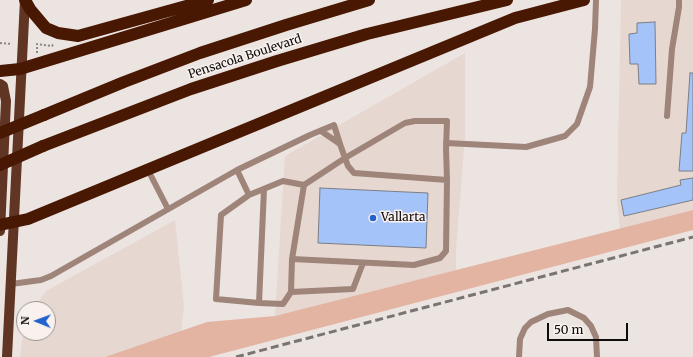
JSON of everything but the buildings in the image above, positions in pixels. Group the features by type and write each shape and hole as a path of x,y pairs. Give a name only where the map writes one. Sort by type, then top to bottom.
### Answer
{"highway":[{"path":"25,0 30,9 46,28 58,34 78,36 208,0"},
{"path":"0,71 20,69 246,0"},
{"name":"Pensacola Boulevard","path":"0,133 124,82 200,53 369,0"},
{"name":"Pensacola Boulevard","path":"0,165 43,146 191,89 277,60 367,34 507,0"},
{"path":"0,221 28,219 515,18 584,0"}],"main road":[{"path":"7,357 20,69 25,0"},
{"path":"0,84 3,86 6,101 0,231"},
{"path":"0,343 7,357"}],"lane":[{"path":"446,143 526,147 565,136 578,124 590,87 596,29 596,0"},
{"path":"667,116 672,49 679,0"},
{"path":"292,259 414,265 440,258 446,251 448,180 446,143 447,121 414,121 401,125 345,158 304,185 283,181 249,195 221,215 216,299 283,304 291,292 292,259 304,185"},
{"path":"11,284 41,280 51,276 237,170 334,125 348,166 354,173 448,180"},
{"path":"320,131 340,144"},
{"path":"148,170 168,210"},
{"path":"237,170 249,195"},
{"path":"259,303 264,189"},
{"path":"291,292 353,289 363,262"},
{"path":"519,357 520,339 525,328 531,322 548,314 568,310 584,318 591,326 596,337 598,357"}],"path":[{"path":"36,56 37,44 52,46 55,40"},
{"path":"0,43 13,44"}],"shaded area":[{"path":"621,0 693,0 693,210 620,229 617,201"},
{"path":"465,53 465,137 456,249 456,271 275,316 285,156"},
{"path":"693,210 693,230 209,357 105,357 207,322 275,316"},
{"path":"175,220 184,306 181,332 105,357 20,357 22,341 56,341 56,301 39,301 46,291"}],"railway":[{"path":"236,357 693,237"}],"place":[{"name":"Vallarta","path":"373,218"}]}
